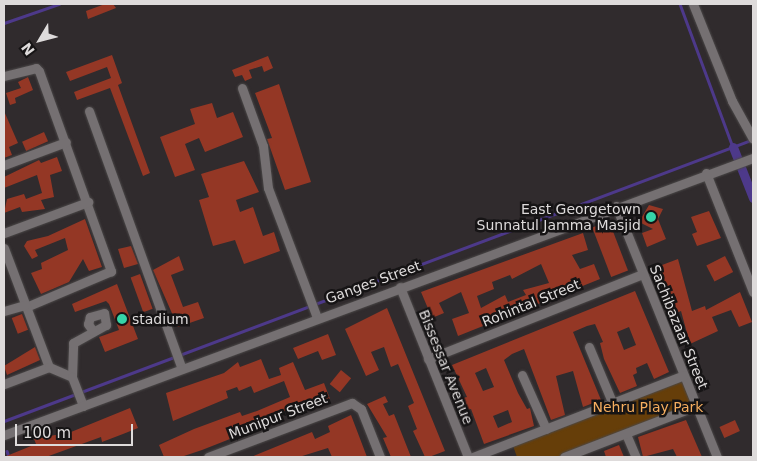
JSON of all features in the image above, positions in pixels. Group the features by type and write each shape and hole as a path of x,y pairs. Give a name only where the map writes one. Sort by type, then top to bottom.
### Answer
{"street":[{"path":"693,4 732,101 752,138"},
{"path":"4,76 36,68 66,142 111,271 25,306 4,311"},
{"path":"242,88 263,146 268,188 315,314"},
{"path":"89,111 179,361"},
{"path":"4,166 66,142"},
{"name":"Ganges Street","path":"4,435 80,398 179,361 400,287 725,166 751,159"},
{"path":"706,173 753,292"},
{"path":"4,233 88,202"},
{"name":"Sachibazaar Street","path":"616,206 717,457"},
{"path":"4,248 49,367"},
{"name":"Rohintal Street","path":"428,359 643,274"},
{"name":"Bissessar Avenue","path":"400,287 468,457"},
{"path":"80,398 72,376 73,343 93,331"},
{"path":"589,347 613,404"},
{"path":"4,384 49,367 72,376"},
{"path":"522,375 546,429"},
{"path":"473,457 684,375"},
{"name":"Munipur Street","path":"208,457 345,404 357,406 380,457"},
{"path":"564,457 696,406"},
{"path":"626,434 636,457"}],"green space":[{"name":"Nehru Play Park","path":"684,375 696,406 564,457 517,457 512,443"}],"building":[{"path":"105,4 113,4 116,8 88,19 86,11"},
{"path":"112,55 122,83 118,85 150,173 143,176 110,88 77,100 74,92 111,78 107,67 70,81 66,72"},
{"path":"268,56 273,68 264,72 262,66 249,70 252,78 245,81 242,75 235,77 232,70"},
{"path":"28,77 33,90 15,98 16,103 10,105 6,93 21,88 18,82"},
{"path":"279,84 311,182 285,190 267,139 272,138 255,93"},
{"path":"212,103 217,118 233,112 243,137 205,152 199,138 185,144 195,170 175,177 160,137 195,124 190,109"},
{"path":"4,111 18,143 9,147 12,155 4,158"},
{"path":"44,132 48,141 26,151 22,142"},
{"path":"57,157 62,171 50,175 54,197 41,200 45,209 22,212 20,207 4,213 7,199 24,194 26,199 42,193 37,175 4,188 4,177 39,160 41,163"},
{"path":"244,161 259,192 236,200 240,212 253,207 263,236 274,232 280,251 244,264 235,240 213,246 199,200 209,197 201,174"},
{"path":"649,205 663,209 658,219 666,239 647,247 642,233 653,229 639,222"},
{"path":"709,211 721,238 697,246 692,234 697,232 691,217"},
{"path":"85,219 102,267 89,271 83,259 69,282 41,294 31,273 42,269 41,263 68,250 65,238 35,250 38,256 32,259 24,246 27,241 48,236"},
{"path":"609,221 628,270 611,277 592,227"},
{"path":"583,233 588,250 572,255 580,269 594,264 600,279 458,336 452,319 469,313 461,292 439,303 444,313 432,318 421,292","holes":["541,264 549,283 523,290 526,295 508,302 505,295 481,308 477,296 494,289 492,282 510,275 512,279"]},
{"path":"131,246 138,264 124,268 118,249"},
{"path":"179,256 184,270 171,275 183,307 198,302 204,318 178,327 153,270"},
{"path":"725,256 733,272 714,282 706,266"},
{"path":"678,259 692,311 705,306 706,310 740,292 752,322 739,327 731,310 712,317 718,331 690,344 681,311 674,314 654,268"},
{"path":"140,274 153,309 143,312 131,277"},
{"name":"stadium","path":"117,284 138,339 105,352 99,337 119,330 109,304 106,301 75,312 72,304"},
{"path":"635,291 669,372 654,379 647,363 636,368 637,373 633,375 637,386 620,393 604,359 600,343 603,342 595,324 587,326 573,332 601,400 583,407 573,371 556,376 565,415 551,420 524,349 504,360 518,393 527,409 530,408 534,426 484,444 471,409 467,410 463,398 467,397 452,365","holes":["629,327 636,345 624,350 617,332","486,368 494,387 483,391 475,373","508,410 512,422 498,428 493,416"]},
{"path":"387,308 445,451 429,457 425,457 413,431 417,429 408,406 414,403 398,364 391,367 384,347 371,352 379,370 366,376 345,329"},
{"path":"22,314 28,330 18,334 12,318"},
{"path":"328,334 336,355 322,360 318,351 298,359 293,348"},
{"path":"35,347 40,360 7,375 4,366"},
{"path":"261,359 269,379 281,375 279,368 293,362 305,390 324,383 330,399 281,412 283,418 202,450 181,457 164,457 159,445 194,429 240,412 242,416 290,397 284,381 254,393 251,386 239,391 237,387 226,391 228,398 173,421 166,393 224,373 238,362 240,367"},
{"path":"341,370 351,378 340,392 330,384"},
{"path":"385,396 388,402 383,404 389,416 394,414 411,457 391,457 383,438 387,437 367,404"},
{"path":"130,408 138,428 123,434 102,442 101,437 46,457 4,457 36,444 34,439 71,432"},
{"path":"351,415 367,457 332,457 328,448 299,457 251,457 312,432 315,439 330,432 328,426"},
{"path":"686,420 702,457 677,457 673,449 643,457 638,437"},
{"path":"735,420 740,431 724,438 719,427"},
{"path":"619,445 624,457 606,457 604,451"}],"waterway":[{"path":"4,23 59,4"},
{"path":"680,4 733,147"},
{"path":"4,421 751,140"},
{"path":"733,147 753,198"},
{"path":"7,451 9,457"}],"place":[{"name":"East Georgetown Sunnatul Jamma Masjid","path":"651,217"},
{"name":"stadium","path":"122,319"}]}
